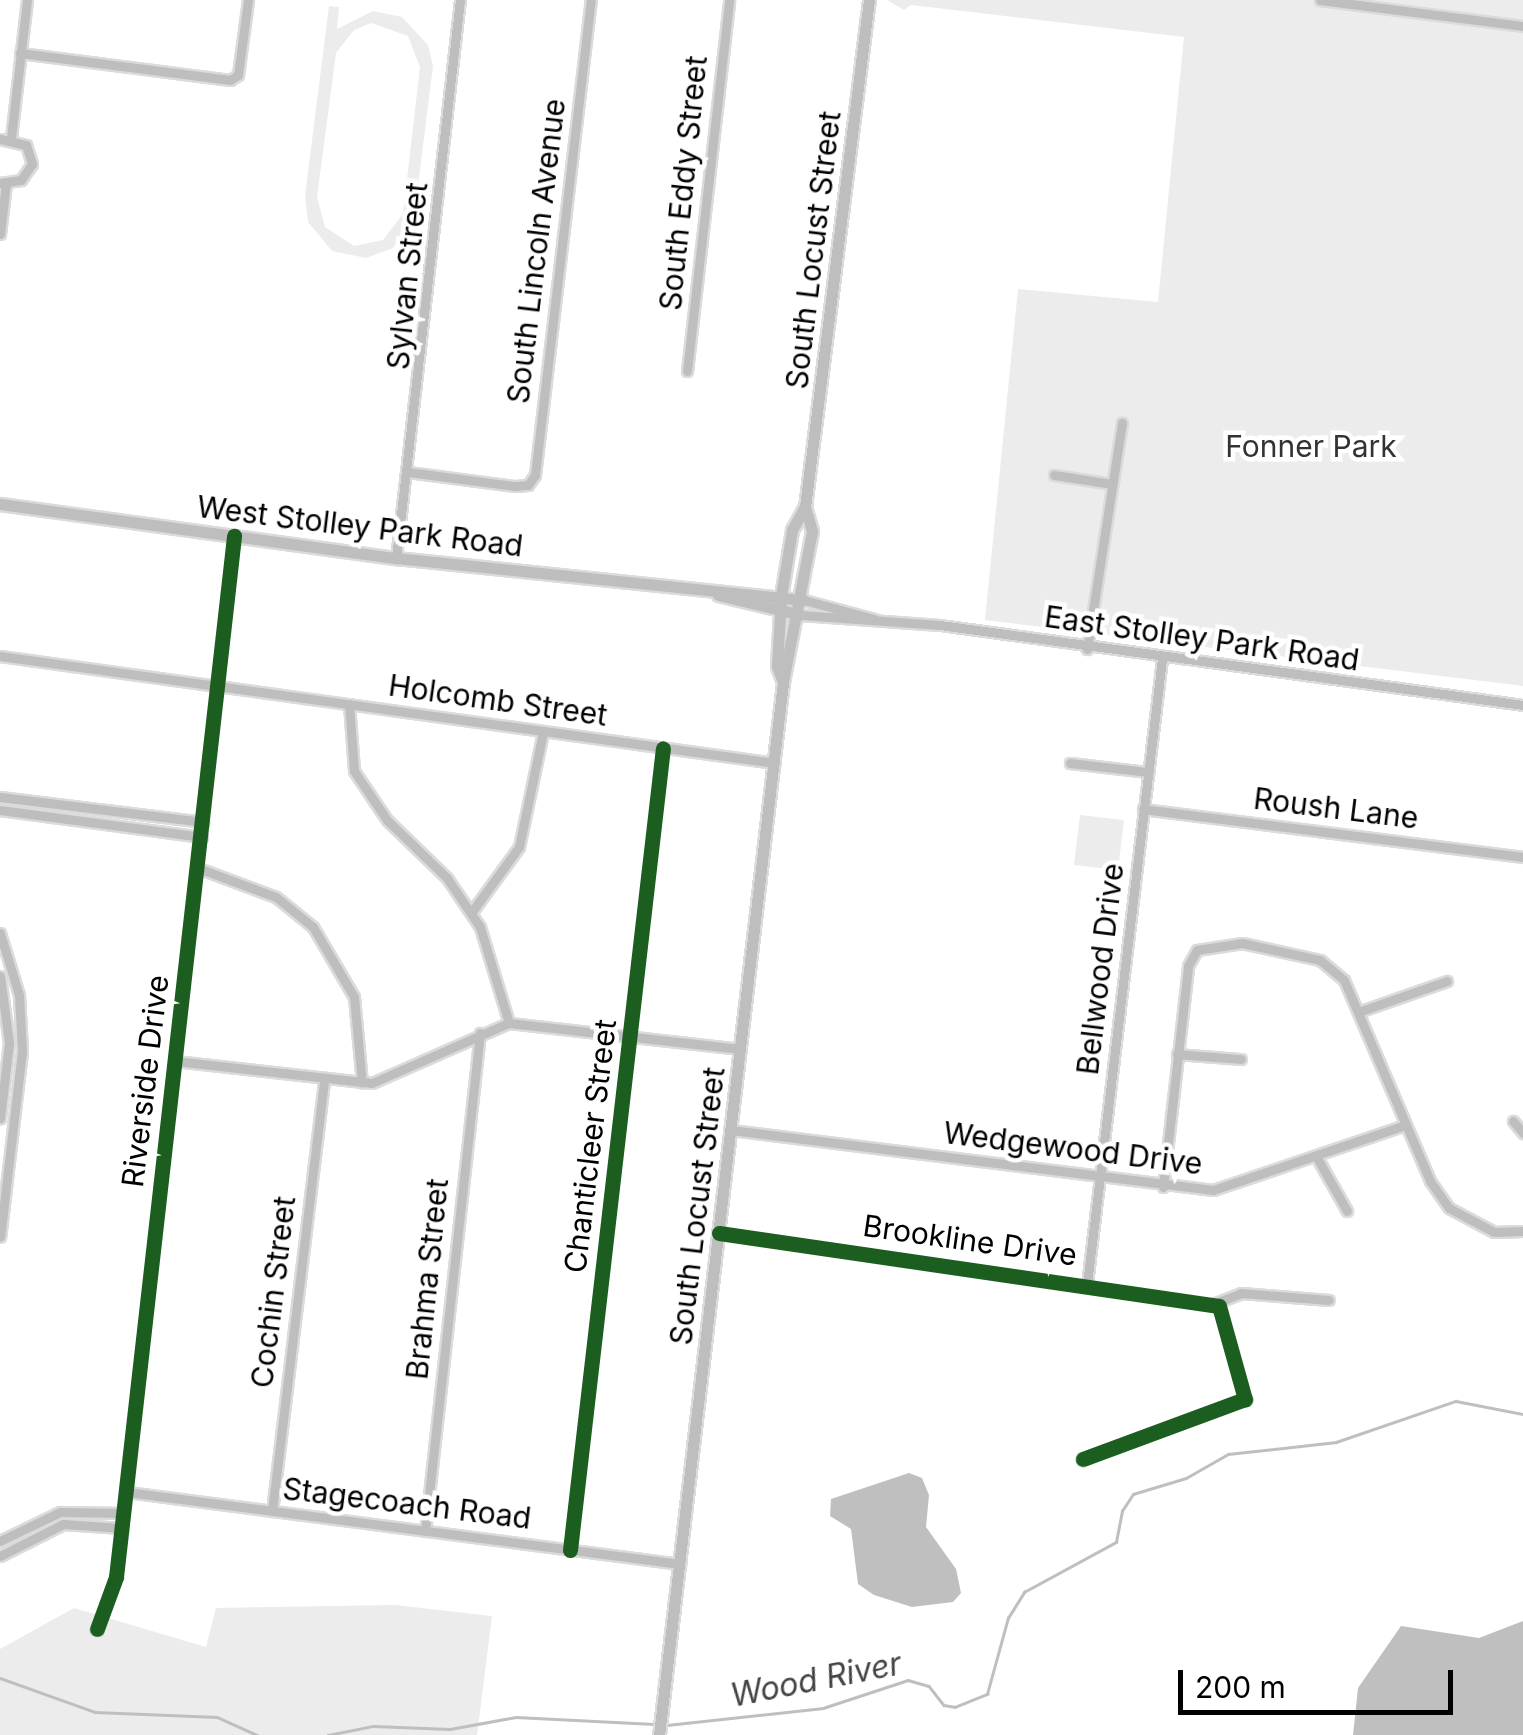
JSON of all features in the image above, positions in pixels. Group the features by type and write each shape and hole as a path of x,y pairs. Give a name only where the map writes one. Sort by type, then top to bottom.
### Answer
{"main road":[{"name":"South Locust Street","path":"783,682 777,666 781,602 792,530 805,507 869,0"},
{"name":"West Stolley Park Road","path":"0,504 396,558 781,602 804,600"},
{"name":"South Locust Street","path":"659,1735 783,682 804,600 812,531 805,507"},
{"name":"West Stolley Park Road","path":"781,602 801,615"}],"street":[{"path":"0,234 3,184 21,180 32,164 26,145 5,139 27,0"},
{"path":"20,53 218,79 238,75 248,0"},
{"name":"Sylvan Street","path":"396,558 460,0"},
{"name":"South Lincoln Avenue","path":"408,472 507,485 528,484 535,475 590,0"},
{"name":"South Eddy Street","path":"687,371 729,0"},
{"path":"1320,0 1523,26"},
{"path":"1087,649 1122,423"},
{"path":"1054,475 1112,484"},
{"name":"Riverside Drive","path":"98,1629 116,1576 124,1513 234,536"},
{"name":"East Stolley Park Road","path":"804,600 874,618"},
{"name":"East Stolley Park Road","path":"801,615 874,618 1162,660 1523,705"},
{"name":"Holcomb Street","path":"0,656 775,763"},
{"name":"Bellwood Drive","path":"1087,1284 1162,660"},
{"path":"350,704 348,752 360,783 387,820 448,878 471,913 503,988 509,1023"},
{"path":"471,913 519,847 543,732"},
{"name":"Chanticleer Street","path":"570,1550 663,748"},
{"path":"1070,763 1148,772"},
{"path":"0,797 203,822"},
{"name":"Roush Lane","path":"1143,809 1523,858"},
{"path":"0,810 202,836"},
{"path":"198,868 267,892 314,927 354,997 362,1083"},
{"path":"0,934 19,996 22,1051 0,1237"},
{"path":"1164,1187 1188,966 1196,950 1216,942 1286,948 1320,960 1344,980 1361,1012 1404,1125 1449,1208 1482,1228 1523,1232"},
{"path":"0,976 9,1043 0,1118"},
{"path":"1361,1012 1447,981"},
{"path":"175,1061 362,1083 509,1023 741,1049"},
{"name":"Brahma Street","path":"425,1530 480,1033"},
{"path":"1177,1054 1241,1059"},
{"name":"Cochin Street","path":"272,1510 324,1080"},
{"path":"1514,1121 1523,1133"},
{"name":"Wedgewood Drive","path":"731,1130 1100,1181 1213,1190 1404,1125"},
{"path":"1316,1156 1347,1211"},
{"name":"Brookline Drive","path":"719,1234 1213,1304"},
{"path":"1083,1459 1244,1400 1229,1326 1213,1304 1241,1293 1329,1300"},
{"name":"Stagecoach Road","path":"126,1492 680,1564"},
{"path":"0,1542 60,1512 124,1513"},
{"path":"0,1556 63,1524 122,1528"}],"green space":[{"name":"Fonner Park","path":"887,0 1523,0 1523,686 985,620 1018,289 1158,302 1184,37 911,5 904,10"},
{"path":"329,6 339,7 337,29 373,11 402,17 428,45 433,66 414,217 393,248 366,258 332,251 308,222 305,196","holes":["371,23 408,36 420,67 403,214 383,240 354,246 325,227 317,197 336,53 354,30"]},
{"path":"1080,815 1124,820 1118,870 1074,865"},
{"path":"395,1605 492,1616 477,1735 0,1735 0,1649 74,1608 206,1647 216,1608"}],"shaded area":[{"path":"909,1473 922,1478 929,1495 926,1527 956,1569 961,1593 953,1602 912,1607 874,1595 858,1584 851,1529 830,1516 831,1499"},
{"path":"1523,1621 1523,1735 1353,1735 1358,1688 1401,1626 1479,1638"}],"waterway":[{"name":"Wood River","path":"667,1725 823,1708 908,1680 929,1686 944,1705 955,1707 987,1694 1008,1618 1024,1592 1116,1542 1122,1511 1133,1494 1186,1478 1228,1454 1336,1442 1456,1401 1523,1414"},
{"name":"Wood River","path":"0,1678 95,1712 217,1717 257,1735"},
{"name":"Wood River","path":"328,1735 373,1726 450,1729 516,1717 654,1724"}],"cycle path":[{"path":"97,1629 116,1577 234,536"},
{"path":"570,1550 663,748"},
{"path":"719,1233 1219,1306 1245,1399 1083,1459"}]}
